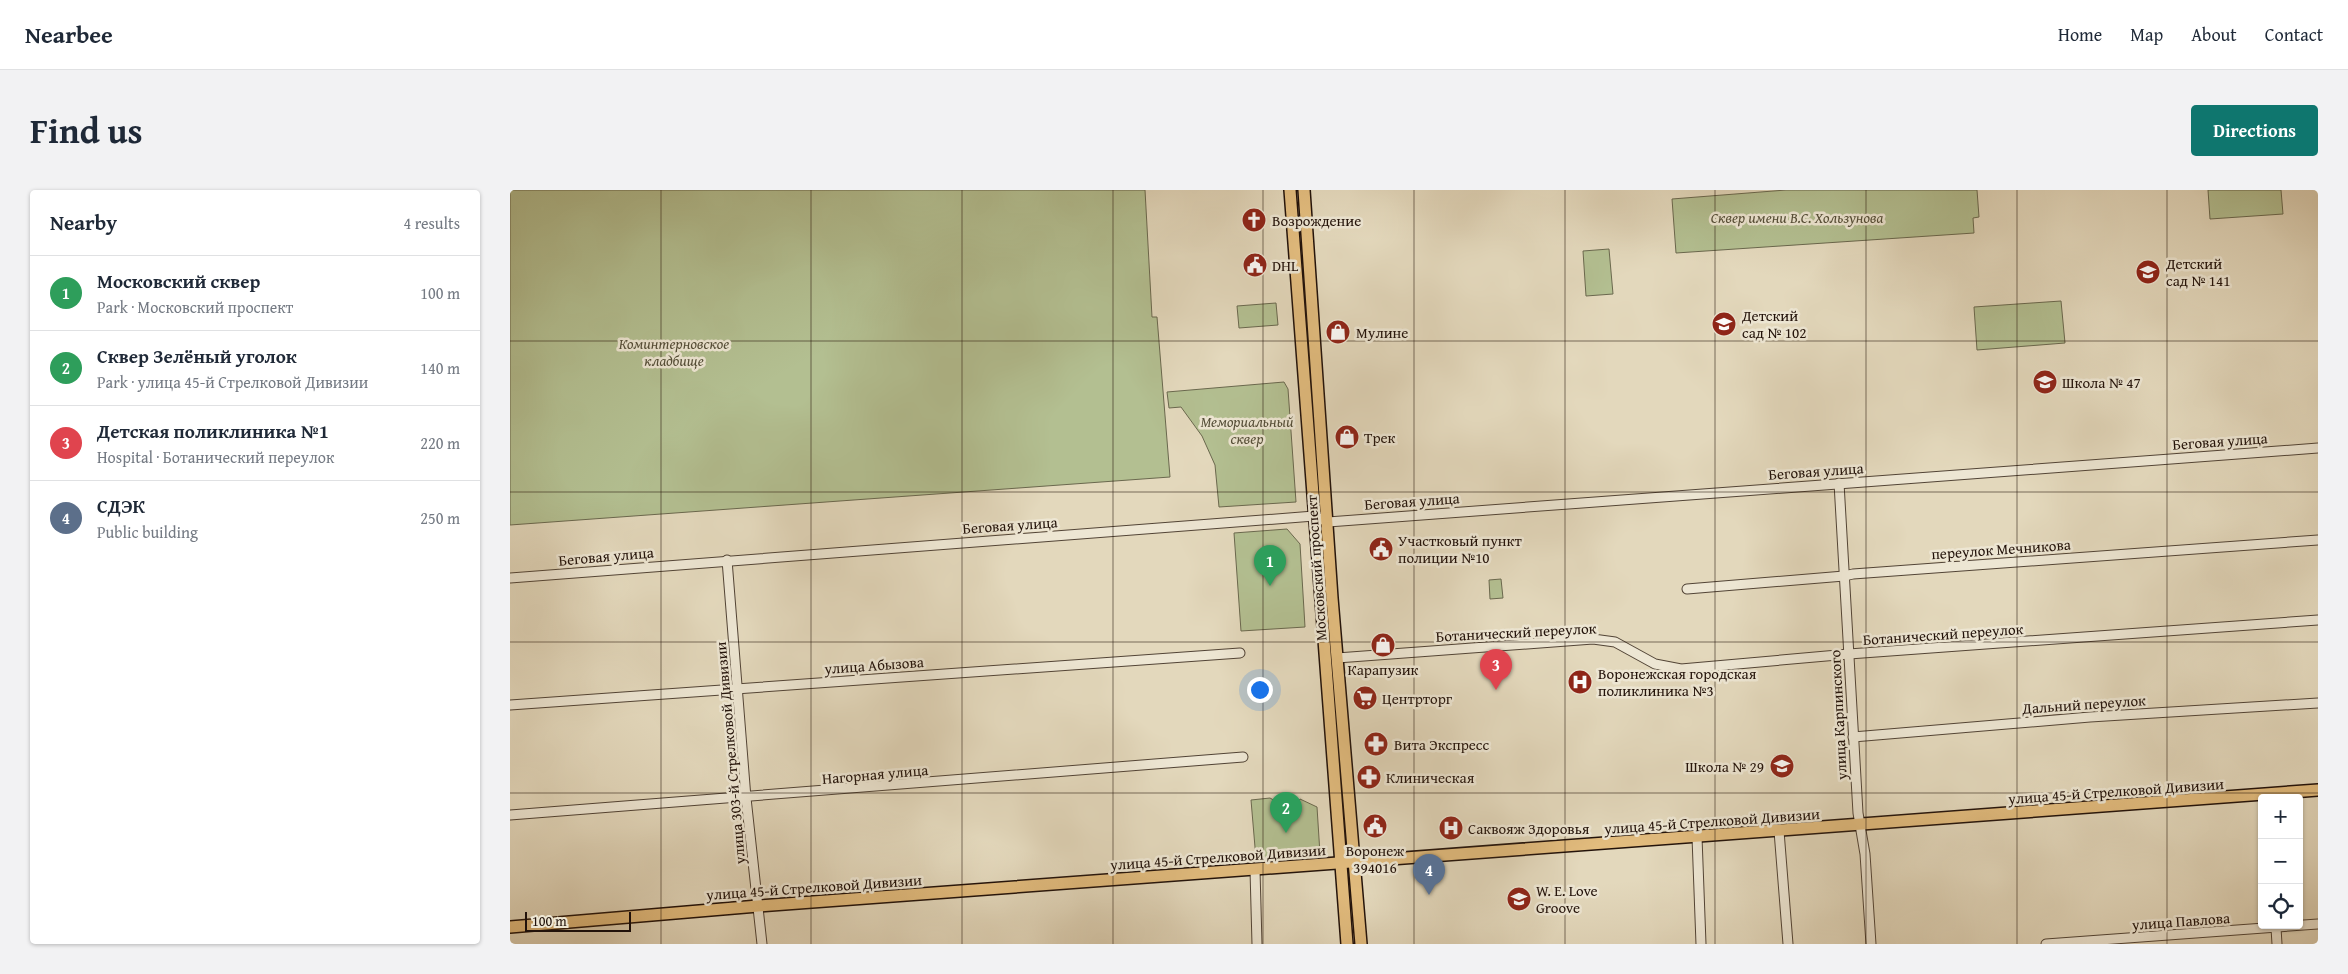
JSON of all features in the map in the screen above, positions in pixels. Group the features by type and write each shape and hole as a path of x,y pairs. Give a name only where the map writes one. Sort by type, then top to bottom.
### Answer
{"main road":[{"name":"Московский проспект","path":"1290,190 1347,944"},
{"name":"Московский проспект","path":"1304,190 1337,658 1361,944"},
{"name":"улица 45-й Стрелковой Дивизии","path":"510,927 758,906 1342,862 1860,826 2318,790"}],"street":[{"name":"Беговая улица","path":"510,578 1314,516 1328,522 2318,448"},
{"name":"улица Карпинского","path":"1839,483 1853,737 1860,826 1865,854 1871,944"},
{"name":"переулок Мечникова","path":"1687,589 1853,574 2318,540"},
{"name":"улица 303-й Стрелковой Дивизии","path":"727,560 746,798 762,944"},
{"name":"Ботанический переулок","path":"1337,658 1593,639 1615,642 1655,664 1681,669 1848,654 2318,620"},
{"name":"улица Абызова","path":"510,705 1240,653"},
{"name":"Дальний переулок","path":"1853,737 2081,718 2318,702"},
{"name":"Нагорная улица","path":"510,815 746,798 1243,757"},
{"path":"1779,831 1788,944"},
{"path":"1697,837 1701,944"},
{"path":"1255,870 1257,944"},
{"name":"улица Павлова","path":"2303,925 2318,924"},
{"name":"улица Павлова","path":"2046,944 2176,940 2268,929"},
{"path":"2276,929 2277,944"}],"green space":[{"name":"Коминтерновское кладбище","path":"510,190 1145,190 1152,317 1157,317 1170,477 510,525"},
{"name":"Сквер имени В.С. Хользунова","path":"1786,190 1977,190 1979,217 1973,218 1974,233 1676,253 1672,199"},
{"path":"2208,190 2281,190 2283,214 2210,219"},
{"path":"1609,249 1613,294 1586,296 1583,251"},
{"path":"2061,301 2065,343 1977,350 1974,307"},
{"path":"1276,303 1278,325 1239,328 1237,306"},
{"name":"Мемориальный сквер","path":"1284,382 1288,389 1296,502 1219,507 1215,465 1202,436 1181,407 1169,408 1167,392"},
{"path":"1287,529 1300,544 1305,627 1241,631 1234,533"},
{"path":"1501,579 1503,598 1490,599 1489,580"},
{"path":"1270,798 1293,811 1300,799 1317,807 1320,854 1256,859 1251,800"}],"place":[{"name":"Возрождение","path":"1254,220"},
{"name":"DHL","path":"1255,265"},
{"name":"Детский сад № 141","path":"2148,272"},
{"name":"Детский сад № 102","path":"1724,324"},
{"name":"Мулине","path":"1338,332"},
{"name":"Школа № 47","path":"2045,382"},
{"name":"Трек","path":"1347,437"},
{"name":"Участковый пункт полиции №10","path":"1381,549"},
{"name":"Московский сквер","path":"1270,586"},
{"name":"Карапузик","path":"1383,645"},
{"name":"Воронежская городская поликлиника №3","path":"1580,682"},
{"name":"Детская поликлиника №1","path":"1496,690"},
{"name":"Центрторг","path":"1365,698"},
{"name":"Вита Экспресс","path":"1376,744"},
{"name":"Школа № 29","path":"1782,766"},
{"name":"Клиническая","path":"1369,777"},
{"name":"Воронеж 394016","path":"1375,826"},
{"name":"Саквояж Здоровья","path":"1451,828"},
{"name":"Сквер Зелёный уголок","path":"1286,833"},
{"name":"СДЭК","path":"1429,895"},
{"name":"W. E. Love Groove","path":"1519,899"}]}
